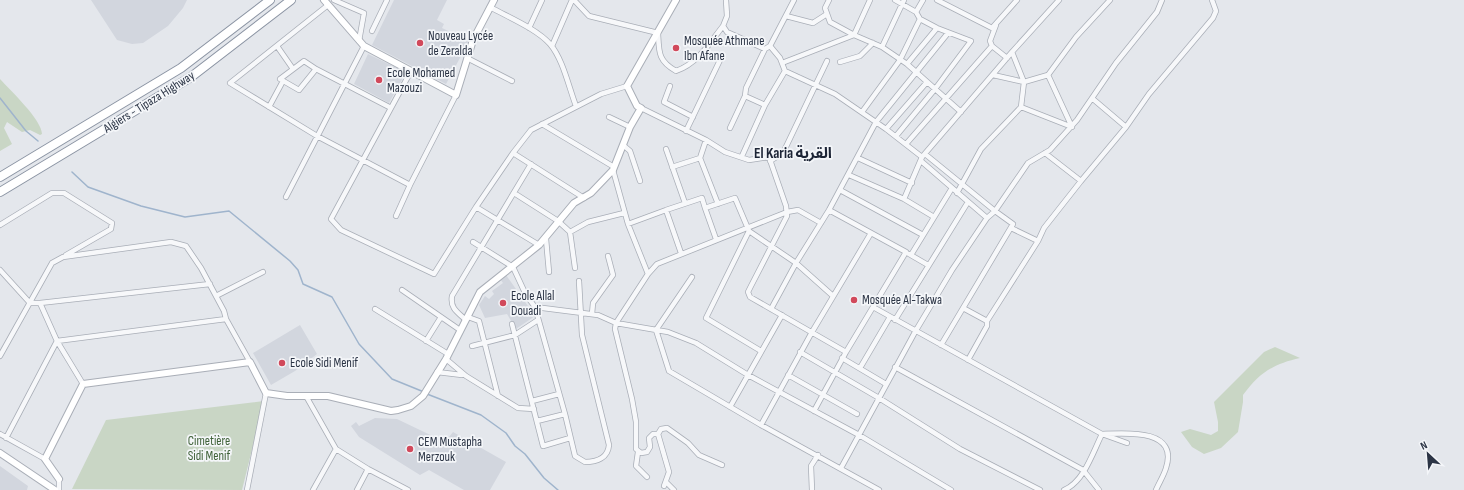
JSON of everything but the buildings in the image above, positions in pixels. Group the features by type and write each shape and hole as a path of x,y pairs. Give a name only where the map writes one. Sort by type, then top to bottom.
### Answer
{"highway":[{"name":"Algiers - Tipaza Highway","path":"0,177 181,68 270,0"},
{"name":"Algiers - Tipaza Highway","path":"0,192 191,77 291,0"},
{"path":"284,6 296,0"}],"street":[{"path":"334,0 364,12 359,41"},
{"path":"372,31 387,0"},
{"path":"396,216 410,185 456,95 467,58 494,0"},
{"path":"529,28 542,0"},
{"path":"552,46 573,0 590,16 658,33"},
{"path":"411,71 331,219 341,230 434,274 476,207 513,153 531,130 601,94 628,86 676,0"},
{"path":"658,33 661,58 668,66 676,71 688,67 696,60 723,26 728,16 726,0"},
{"path":"730,128 745,96 746,88 794,0"},
{"path":"829,0 825,8 830,22"},
{"path":"782,63 854,35 870,0"},
{"path":"895,0 903,2 916,12 920,19 937,28 971,41 936,89 896,136"},
{"path":"916,12 922,0"},
{"path":"937,0 992,28 996,25"},
{"path":"1007,58 992,46 990,41 996,25 1017,0"},
{"path":"904,199 923,158 1012,52 1059,0"},
{"path":"993,75 1024,82 1048,75 1076,37 1110,0"},
{"path":"841,468 915,332 952,270 987,218 994,211 1028,163 1046,153 1072,126 1093,99 1116,63 1156,12 1162,0"},
{"path":"968,360 988,326 987,321 1038,241 1044,228 1126,127 1149,94 1213,18 1216,11 1212,0"},
{"path":"882,46 903,2"},
{"path":"410,185 317,136 230,83 277,46 326,3 364,46 456,95"},
{"path":"490,7 529,28 552,46 556,52 576,106"},
{"path":"820,20 827,14"},
{"path":"786,16 808,22 820,20 830,22 854,35 882,46 907,64 961,112"},
{"path":"862,112 900,60 920,19"},
{"path":"723,26 727,32 776,52 785,71 835,94 862,112 1013,224 941,345"},
{"path":"907,64 937,28"},
{"path":"771,309 796,263 830,210 876,122 917,73 948,32"},
{"path":"840,62 860,56 872,43"},
{"path":"277,46 293,68"},
{"path":"286,197 364,46"},
{"path":"906,144 992,46"},
{"path":"957,193 982,149 1021,107 1024,82 1012,52"},
{"path":"467,58 512,81"},
{"path":"686,131 721,58"},
{"path":"316,69 299,90 280,79 304,61 344,84 392,108"},
{"path":"770,161 783,153 826,61"},
{"path":"742,156 765,105 785,71"},
{"path":"1048,75 1072,126"},
{"path":"269,107 283,81"},
{"path":"886,129 927,82"},
{"path":"628,86 637,106 706,140 725,152 742,156 749,160 769,157 787,216 771,244 748,292 750,297 846,352"},
{"path":"670,86 664,102 693,117"},
{"path":"745,96 765,105"},
{"path":"1093,99 1126,127"},
{"path":"1021,107 1072,126"},
{"path":"266,393 328,396 390,410 398,410 411,406 423,396 436,372 447,357 480,292 539,245 574,203 584,198 614,169 630,127 641,108"},
{"path":"609,117 630,127"},
{"path":"542,124 614,169 624,213 648,274"},
{"path":"706,140 700,158 718,204"},
{"path":"623,146 630,151 640,181"},
{"path":"666,149 685,203"},
{"path":"513,153 584,198"},
{"path":"1046,153 1081,181"},
{"path":"672,167 700,158"},
{"path":"858,158 912,183"},
{"path":"923,158 957,193 987,218"},
{"path":"498,396 486,343 479,321 467,318 453,309 451,303 452,296 531,164"},
{"path":"849,175 904,199 934,217"},
{"path":"911,255 952,188"},
{"path":"840,190 923,235"},
{"path":"0,225 52,193 64,193 112,224 112,229 52,263 0,356"},
{"path":"514,193 558,221 570,232 575,268"},
{"path":"628,224 702,198 716,239"},
{"path":"706,208 735,198 748,229 796,263 833,296"},
{"path":"895,320 968,202"},
{"path":"476,207 539,245"},
{"path":"666,210 682,253"},
{"path":"648,477 636,466 638,452 636,450 636,422 615,329 616,323 648,274 657,264 716,239 748,229 787,212 798,210 822,223"},
{"path":"830,210 928,265"},
{"path":"570,232 588,222 624,213"},
{"path":"1011,228 1038,241"},
{"path":"748,229 706,318 761,351"},
{"path":"761,425 778,390 871,233"},
{"path":"546,238 549,272"},
{"path":"84,254 89,241"},
{"path":"63,257 172,242 186,246 210,284 226,319 266,393 247,490"},
{"path":"473,242 513,267 526,295 535,306 575,456 585,462 602,459 609,450 609,445 582,335 579,312 579,281"},
{"path":"814,411 842,358 906,252"},
{"path":"592,314 593,303 613,275 608,256"},
{"path":"0,270 30,303 210,284"},
{"path":"216,296 263,272"},
{"path":"656,330 692,277"},
{"path":"402,290 460,330"},
{"path":"40,303 57,341 83,384"},
{"path":"535,306 592,314 616,323 668,332 696,343 748,375 859,435 951,490"},
{"path":"873,307 915,332 1102,434 1127,443"},
{"path":"963,308 987,321"},
{"path":"374,309 426,341 447,357 466,376"},
{"path":"730,407 782,315"},
{"path":"860,368 890,316"},
{"path":"426,341 441,317"},
{"path":"57,341 226,319"},
{"path":"472,346 515,335 538,320"},
{"path":"512,324 543,446 570,438"},
{"path":"656,330 669,371 761,425 818,455 879,490"},
{"path":"6,438 57,341"},
{"path":"800,352 879,398 960,449 1040,490"},
{"path":"842,358 886,384"},
{"path":"83,384 250,362"},
{"path":"895,367 1084,470 1097,489"},
{"path":"436,372 455,372 466,376 518,408 534,409"},
{"path":"788,375 857,414"},
{"path":"45,459 83,384"},
{"path":"532,401 559,394"},
{"path":"306,396 336,449 401,488 408,490"},
{"path":"537,422 565,414"},
{"path":"638,452 647,452 650,447 650,438 653,434 658,434 662,429 667,428 688,444 699,455 722,465"},
{"path":"0,434 45,459 59,479 58,490"},
{"path":"658,434 668,467 669,476 665,484 674,490"},
{"path":"1064,490 1078,480 1102,434"},
{"path":"1102,434 1145,434 1162,442 1168,451 1166,467 1156,490"},
{"path":"313,490 336,449"},
{"path":"0,453 55,490"},
{"path":"812,490 811,466 818,455"},
{"path":"356,490 368,469"}],"shaded area":[{"path":"91,0 187,0 183,8 168,26 143,43 132,44 117,40"},
{"name":"Nouveau Lycée de Zeralda","path":"394,0 447,0 437,20 444,24 442,28 469,41 446,84 372,45"},
{"name":"Ecole Mohamed Mazouzi","path":"368,54 403,71 405,74 389,103 354,84"},
{"name":"Ecole Allal Douadi","path":"506,275 535,316 516,329 507,314 485,318 479,305 485,296 489,299 494,294 492,291 503,283 500,279"},
{"name":"Ecole Sidi Menif","path":"300,325 317,354 295,371 271,385 253,353"},
{"path":"375,418 397,419 445,442 453,432 506,462 490,490 464,490 429,470 420,475 359,437 351,426 356,422 359,426"},
{"path":"0,466 28,486 27,490 0,490"}],"green space":[{"path":"0,79 31,113 41,128 42,134 40,135 30,130 22,132 7,122 4,128 12,144 0,151"},
{"path":"1275,347 1300,358 1290,360 1267,370 1249,387 1243,395 1238,432 1221,448 1204,454 1192,447 1181,432 1190,429 1211,435 1218,431 1218,422 1214,402 1264,352"},
{"name":"Cimetière Sidi Menif","path":"264,401 242,490 72,489 106,420"}],"waterway":[{"path":"0,98 26,131 38,141"},
{"path":"72,172 88,187 141,206 185,217 229,211 290,261 298,270 303,284 332,297 359,344 392,379 424,392"},
{"path":"427,394 481,415 506,433 515,446 525,454 544,478 558,490"}],"place":[{"name":"Nouveau Lycée de Zeralda","path":"420,43"},
{"name":"Mosquée Athmane Ibn Afane","path":"676,48"},
{"name":"Ecole Mohamed Mazouzi","path":"379,80"},
{"name":"Mosquée Al-Takwa","path":"854,300"},
{"name":"Ecole Allal Douadi","path":"503,303"},
{"name":"Ecole Sidi Menif","path":"282,363"},
{"name":"CEM Mustapha Merzouk","path":"410,449"}],"district":[{"name":"El Karia القرية","path":"793,153"}]}
